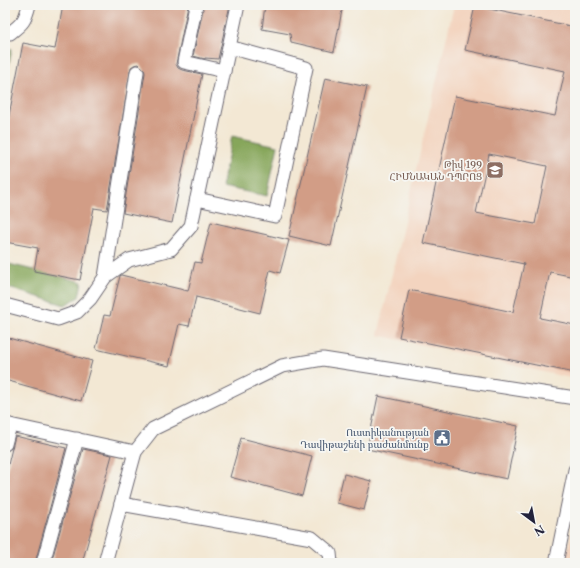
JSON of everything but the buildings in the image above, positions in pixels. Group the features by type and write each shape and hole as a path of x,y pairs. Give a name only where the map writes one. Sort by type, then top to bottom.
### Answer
{"lane":[{"path":"5,33 10,33 22,24 27,16 29,5"},
{"path":"196,5 184,62 224,71"},
{"path":"5,305 58,319 77,312 90,299 105,277 129,260 171,249 192,226 238,5"},
{"path":"197,200 275,216 306,68 229,47"},
{"path":"105,277 137,72"},
{"path":"105,563 135,452 153,429 282,366 323,359 575,398"},
{"path":"5,444 7,424 135,452"},
{"path":"43,563 77,439"},
{"path":"556,563 575,470"},
{"path":"121,504 312,538 330,554 331,563"}],"shaded area":[{"name":"Թիվ 199 ՀԻՄՆԱԿԱՆ ԴՊՐՈՑ","path":"454,5 575,5 575,379 378,335"},
{"path":"575,516 575,563 565,563"}],"green space":[{"path":"5,48 12,49 5,84"},
{"path":"232,136 278,146 267,196 222,187"},
{"path":"5,263 82,282 79,297 65,305 5,287"}],"place":[{"name":"Թիվ 199 ՀԻՄՆԱԿԱՆ ԴՊՐՈՑ","path":"495,170"},
{"name":"Ուստիկանության Դավիթաշենի բաժանմունք","path":"442,438"}]}
